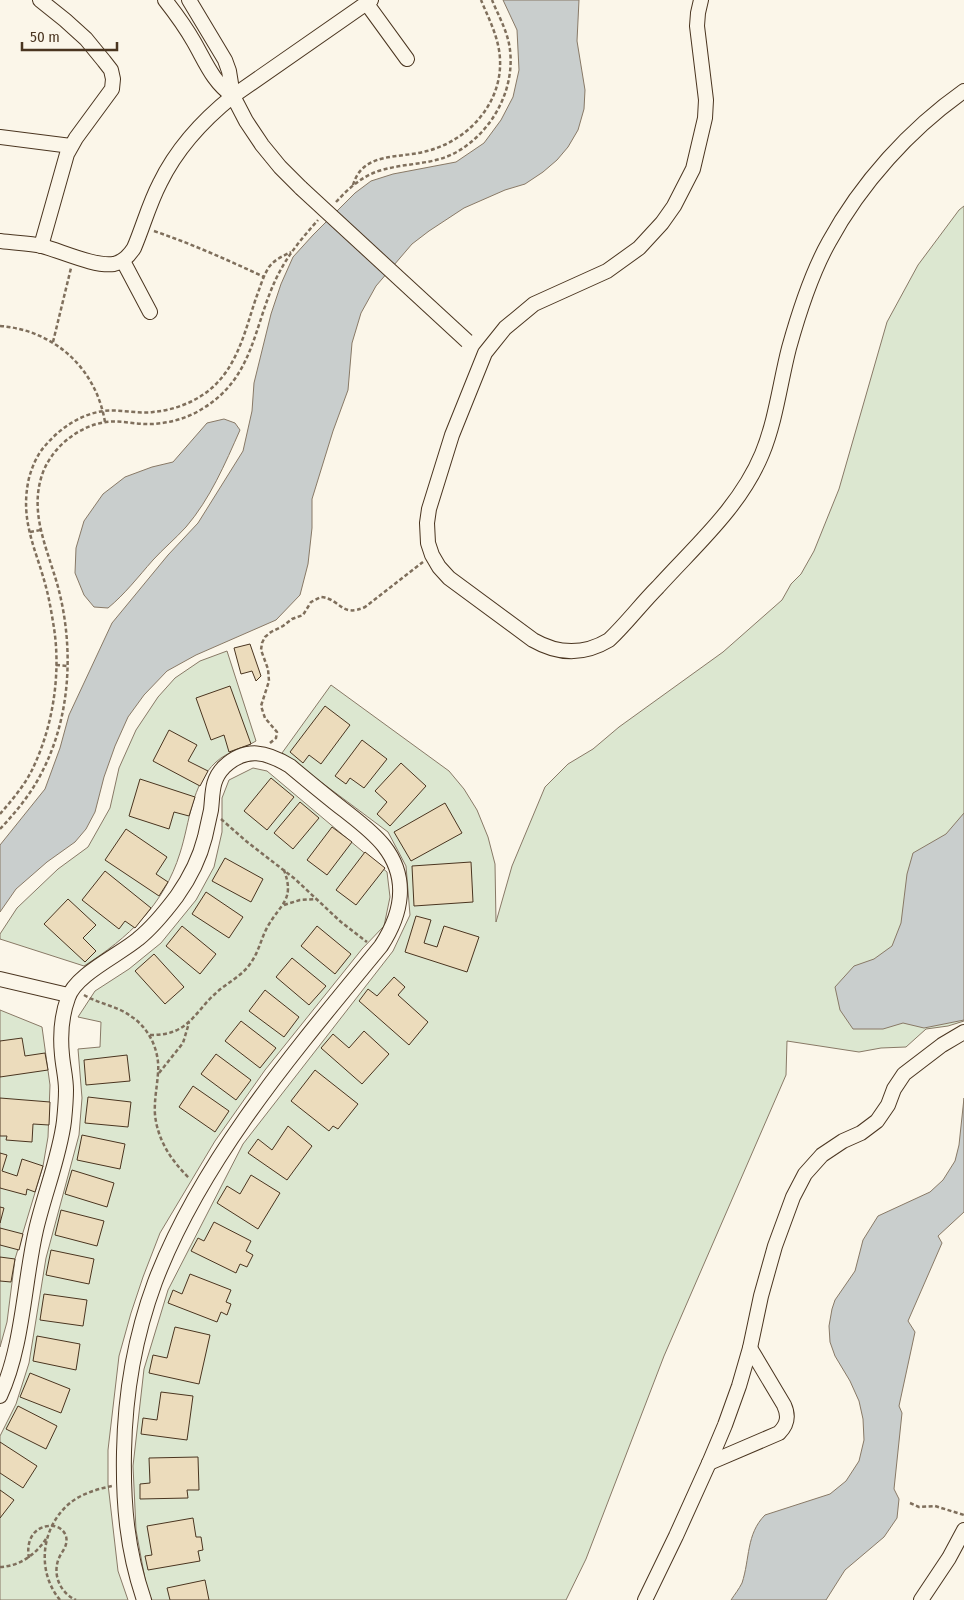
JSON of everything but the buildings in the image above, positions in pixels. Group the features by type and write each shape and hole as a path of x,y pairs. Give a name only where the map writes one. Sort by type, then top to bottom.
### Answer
{"lane":[{"path":"40,0 86,39 111,70 113,79 112,89 71,146 63,163 41,246"},
{"path":"165,0 193,40 215,79 222,88 234,96"},
{"path":"189,0 225,60 234,96 246,121 280,167 468,341 485,353"},
{"path":"701,0 697,26 705,86 705,118 693,169 674,206 650,236 623,260 607,271 534,304 505,328 485,353 452,435 429,509 427,534 432,555 439,567 449,578 544,647 560,652 573,652 599,646 609,640 657,587 712,532 725,515 752,474 762,454 789,349 818,263 829,241 871,179 889,158 922,125 964,90"},
{"path":"0,241 41,246 74,257 104,264 114,264 123,261 134,248 160,184 175,157 215,110 234,96 369,2 407,59"},
{"path":"0,137 71,146"},
{"path":"123,261 150,312"},
{"path":"0,1396 15,1350 36,1230 64,1123 66,1089 60,1035 63,1014 71,992 82,978 138,939 160,918 178,894 193,868 204,840 211,809 214,781 223,768 234,758 248,753 264,753 278,758 372,833 384,846 393,862 399,879 398,914 391,931 381,946 304,1040 232,1138 197,1195 175,1236 155,1282 138,1339 130,1380 125,1422 124,1514 136,1576 144,1600"},
{"path":"0,979 25,986 71,992"},
{"path":"645,1600 709,1463 739,1386 775,1246 793,1197 805,1174 822,1155 843,1141 861,1133 877,1121 888,1105 894,1089 904,1074 942,1045 964,1032"},
{"path":"709,1463 779,1433 784,1428 787,1420 787,1412 784,1405 750,1348"},
{"path":"921,1600 964,1530"}],"path":[{"path":"352,185 360,169 368,164 379,159 426,152 448,144 467,132 482,116 493,96 499,74 500,52 495,30 481,0"},
{"path":"333,205 352,185 366,176 382,170 428,162 452,154 474,140 491,122 503,100 510,76 510,51 505,26 492,0"},
{"path":"0,829 23,802 37,780 56,740 64,706 67,666 66,629 58,588 37,516 37,495 42,474 52,455 66,440 85,428 105,422 152,424 178,420 202,409 224,392 241,370 253,344 279,272 292,252 320,219"},
{"path":"143,227 209,251 264,278"},
{"path":"0,814 15,797 32,769 42,745 53,704 56,665 54,630 47,590 26,518 26,494 31,470 43,449 59,431 80,418 103,411 152,412 175,408 196,399 216,384 232,364 269,266 280,257 292,252"},
{"path":"53,342 74,257"},
{"path":"0,326 13,327 34,333 53,342 75,360 92,384 103,411 105,422"},
{"path":"30,532 41,530"},
{"path":"264,753 267,746 277,735 276,730 265,718 262,706 262,700 269,681 268,669 261,650 265,637 292,619 304,616 311,602 320,597 330,599 344,610 357,611 365,607 432,555"},
{"path":"56,665 67,666"},
{"path":"211,809 246,841 295,879 340,922 367,942"},
{"path":"158,1074 183,1043 190,1022 205,1003 250,964 267,928 284,905 287,879 284,870"},
{"path":"284,905 300,900 316,899"},
{"path":"71,992 128,1014 150,1035 157,1054 158,1074 154,1102 158,1132 171,1158 189,1178"},
{"path":"150,1035 171,1032 190,1022"},
{"path":"0,1568 29,1558 40,1548 47,1538 52,1525 65,1508 82,1495 109,1486 123,1484"},
{"path":"910,1502 919,1508 935,1506 964,1515"},
{"path":"29,1558 29,1542 32,1535 38,1530 44,1526 52,1525 58,1526 63,1530 67,1541 58,1559 56,1568 57,1578 66,1594 76,1600"},
{"path":"47,1538 45,1563 47,1575 60,1600"}],"green space":[{"path":"964,206 964,1021 948,1026 926,1029 906,1047 881,1048 859,1052 787,1041 786,1075 664,1356 586,1559 566,1600 152,1600 147,1590 136,1530 133,1466 144,1369 168,1290 243,1144 393,951 410,915 406,866 388,832 282,753 331,685 449,771 464,789 477,810 488,837 495,864 496,922 512,866 545,787 568,764 593,749 619,727 723,652 782,600 791,584 801,574 814,551 839,489 887,322 918,265"},
{"path":"227,651 256,741 221,758 208,771 201,782 192,804 180,853 173,872 154,904 129,932 84,966 0,939 0,934 17,908 58,869 88,847 110,808 119,768 136,730 158,697 175,678 200,661"},
{"path":"253,768 267,771 387,872 390,897 384,926 362,949 265,1070 215,1141 160,1233 143,1277 119,1356 108,1450 108,1484 118,1571 128,1600 0,1600 0,1436 16,1404 29,1363 46,1258 79,1135 82,1098 78,1049 100,1047 101,1022 78,1017 95,991 129,969 161,943 196,900 214,867 222,832 222,798 229,780"},
{"path":"0,1010 42,1027 50,1085 48,1137 43,1166 15,1259 7,1322 0,1347"}],"shaded area":[{"path":"503,0 579,0 577,41 585,90 584,109 578,130 568,147 543,172 525,184 505,190 464,208 429,231 412,244 376,286 361,313 352,343 348,390 312,499 312,528 308,564 300,595 276,620 196,655 167,671 144,695 128,717 115,746 104,777 95,812 86,829 75,842 47,862 16,889 0,912 0,845 45,789 60,748 69,715 112,623 168,555 198,523 243,451 252,411 254,383 271,314 293,257 355,193 371,181 393,174 456,162 484,143 501,120 513,97 519,70 517,30"},
{"path":"224,419 235,423 240,430 216,481 195,516 114,603 108,608 94,607 84,595 75,573 76,548 84,521 103,494 125,477 173,462 207,423"},
{"path":"964,813 964,1020 924,1028 903,1023 883,1029 853,1029 840,1010 835,987 854,966 874,959 892,946 901,923 907,874 913,853 946,834"},
{"path":"964,1098 964,1212 938,1236 942,1243 908,1321 915,1332 899,1406 902,1413 894,1489 899,1499 897,1518 884,1537 845,1570 826,1600 731,1600 742,1583 745,1574 751,1539 759,1522 765,1515 830,1494 846,1481 859,1461 864,1440 863,1419 859,1401 835,1356 830,1342 829,1326 832,1309 835,1300 855,1271 863,1240 878,1216 930,1192 943,1180 955,1161 959,1145"}]}
